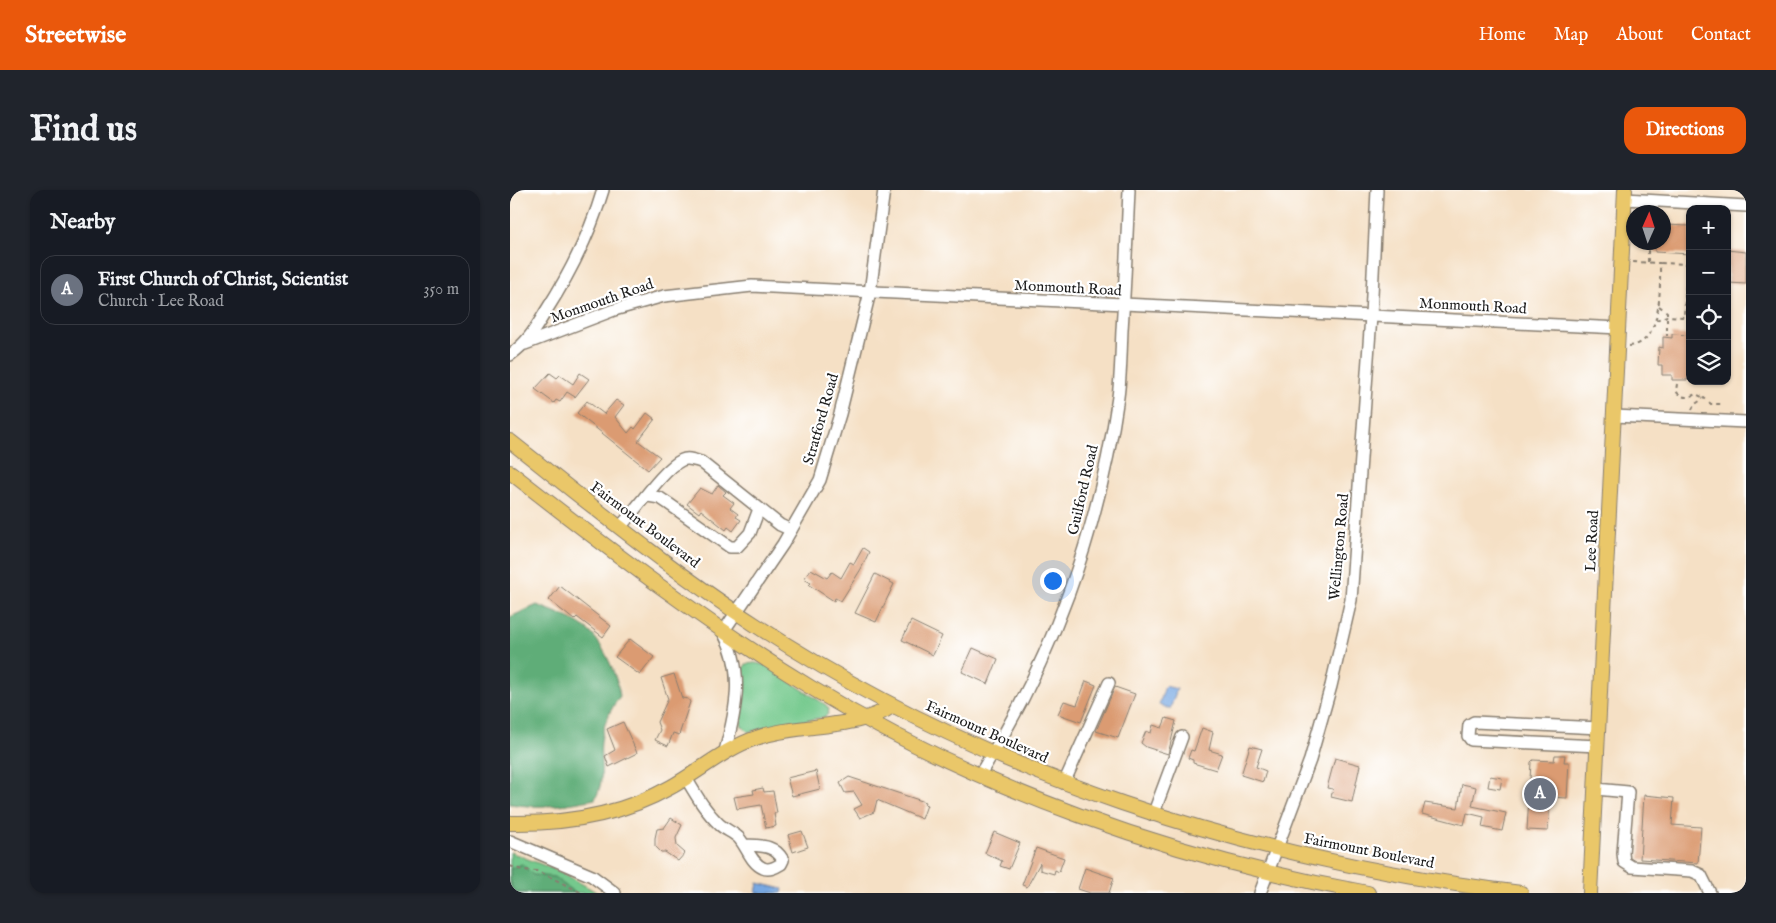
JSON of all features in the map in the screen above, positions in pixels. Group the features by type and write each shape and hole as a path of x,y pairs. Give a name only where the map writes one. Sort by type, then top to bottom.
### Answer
{"main road":[{"name":"Lee Road","path":"1590,893 1625,195"},
{"name":"Fairmount Boulevard","path":"510,441 620,527 736,612 823,667 892,706 993,754 1064,783 1153,815 1276,850 1387,873 1521,893"},
{"path":"510,472 723,632 810,687 866,718 980,774 1044,801 1187,850 1268,872 1368,893"},
{"path":"510,824 556,822 610,812 659,794 726,751 756,738 781,730 866,718 892,706"}],"street":[{"path":"510,355 525,344 570,274 592,227 603,190"},
{"name":"Stratford Road","path":"723,632 791,530 820,480 840,414 870,292 884,190"},
{"name":"Guilford Road","path":"980,774 1012,722 1040,663 1074,583 1082,556 1101,482 1118,397 1130,190"},
{"name":"Wellington Road","path":"1260,893 1310,760 1331,686 1351,600 1371,316 1377,190"},
{"path":"1625,195 1746,206"},
{"name":"Monmouth Road","path":"525,344 614,310 664,296 752,286 1123,306 1619,328"},
{"path":"1614,416 1746,422"},
{"path":"620,527 670,468 682,459 690,458 701,462 759,508 791,530"},
{"path":"648,496 660,498 730,547 737,548 747,538 759,508"},
{"path":"723,632 734,656 738,688 735,712 726,751"},
{"path":"1064,783 1110,683"},
{"path":"1598,746 1471,740 1468,736 1469,725 1474,722 1599,728"},
{"path":"1567,745 1568,726"},
{"path":"1153,815 1182,737"},
{"path":"686,778 703,807 722,826 738,837 744,845"},
{"path":"1596,789 1628,792 1623,853 1624,862 1632,867 1692,872 1701,875 1710,893"},
{"path":"510,841 592,876 615,893"}],"path":[{"path":"1648,250 1648,262"},
{"path":"1633,262 1687,264 1684,317 1667,316 1656,320"},
{"path":"1629,346 1637,345 1643,341 1656,320 1660,306 1660,262"},
{"path":"1660,306 1667,312 1667,336"},
{"path":"1677,384 1676,391 1681,397 1685,398 1696,394 1711,404 1724,404"},
{"path":"1692,410 1694,405 1704,398"},
{"path":"510,866 522,870 538,871 582,893"}],"green space":[{"path":"537,605 573,620 586,628 606,655 616,680 620,696 610,712 603,730 601,778 595,799 553,806 510,804 510,617"},
{"path":"746,664 765,665 826,705 829,709 828,714 825,717 748,732 741,725 743,670"},
{"path":"510,852 561,872 598,893 510,893"},
{"path":"522,864 533,875 554,877 575,893 514,893 510,880 510,869"}],"water":[{"path":"1165,686 1177,689 1170,709 1159,705"},
{"path":"758,883 783,889 782,893 756,893"}],"building":[{"path":"1671,225 1686,226 1686,254 1655,252 1655,250 1671,250"},
{"path":"1731,250 1746,252 1746,284 1731,283"},
{"path":"1672,334 1686,335 1686,380 1672,380 1672,375 1662,375 1662,365 1658,365 1659,347 1663,348 1663,337 1672,338"},
{"path":"550,373 557,378 560,375 573,384 580,373 589,379 575,397 567,392 560,402 556,400 554,403 535,389"},
{"path":"616,400 624,405 615,417 628,433 633,427 635,429 647,413 655,419 638,441 660,457 648,470 577,413 587,401 604,414"},
{"path":"718,485 726,492 723,495 734,503 730,508 738,514 736,517 741,520 733,531 728,527 726,530 701,510 699,513 687,504 700,488 712,494"},
{"path":"863,548 869,552 841,601 835,598 834,601 809,585 811,583 804,579 811,569 827,578 832,572 841,578 850,562 854,564"},
{"path":"875,574 894,584 876,622 855,613"},
{"path":"560,586 611,626 603,637 577,617 574,620 549,600"},
{"path":"911,621 942,636 933,655 902,640"},
{"path":"630,639 654,657 640,675 615,657"},
{"path":"973,648 998,659 988,684 962,672"},
{"path":"674,674 682,698 688,699 690,702 679,735 673,733 668,746 655,740 660,730 657,722 668,699 661,678"},
{"path":"1086,681 1096,685 1081,722 1058,714 1064,701 1077,705"},
{"path":"1115,687 1135,694 1118,738 1096,731"},
{"path":"1166,718 1176,721 1168,754 1146,747 1141,743 1146,731 1151,733 1153,725 1162,728"},
{"path":"623,722 637,753 609,767 605,756 615,750 607,729"},
{"path":"1202,728 1213,732 1209,750 1222,754 1216,770 1193,763 1193,760 1188,758 1191,750 1194,751"},
{"path":"1250,746 1262,749 1256,767 1266,771 1263,782 1241,775"},
{"path":"1555,755 1565,755 1564,762 1569,762 1567,798 1550,797 1548,831 1527,830 1531,762 1533,760 1554,761"},
{"path":"1335,758 1360,765 1352,802 1331,797 1333,789 1327,788"},
{"path":"816,771 820,789 792,796 787,778"},
{"path":"1490,776 1502,778 1500,789 1488,787"},
{"path":"849,777 925,802 924,804 927,805 922,819 877,800 874,812 860,818 854,809 862,805 854,792 845,793 840,783"},
{"path":"1462,784 1476,787 1472,806 1506,813 1502,831 1482,827 1484,817 1467,813 1464,825 1422,814 1425,803 1458,808"},
{"path":"763,788 764,792 773,791 777,813 774,813 776,826 766,828 761,805 737,809 734,797 754,794 753,790"},
{"path":"1644,795 1674,798 1672,825 1701,827 1698,863 1640,859"},
{"path":"671,818 682,825 676,838 677,846 685,853 678,861 665,852 661,852 655,846 657,829 664,828"},
{"path":"802,831 808,847 793,852 788,835"},
{"path":"994,832 1020,843 1009,869 1000,866 1002,861 985,853"},
{"path":"1036,848 1064,858 1059,872 1055,870 1054,874 1040,870 1040,863 1027,887 1022,885"},
{"path":"1085,868 1114,878 1109,893 1090,893 1078,889"}],"place":[{"name":"First Church of Christ, Scientist","path":"1540,794"}]}
